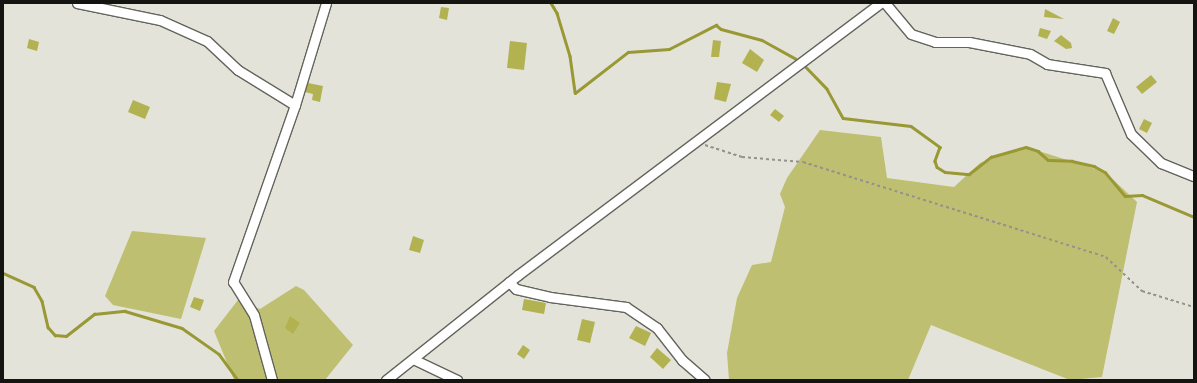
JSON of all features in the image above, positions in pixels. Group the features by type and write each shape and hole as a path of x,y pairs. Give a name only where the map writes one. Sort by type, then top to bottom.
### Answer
{"street":[{"path":"77,3 160,20 200,38 238,70 295,105"},
{"path":"272,380 254,315 233,282 295,105 326,3"},
{"path":"386,380 509,282 880,3"},
{"path":"885,3 911,34 935,42 969,42 1030,54 1047,64 1105,73 1131,134 1162,162 1194,176"},
{"path":"509,282 516,289 626,307 639,314 657,328 688,366 705,380"},
{"path":"413,359 457,380"}],"path":[{"path":"699,140 706,146 742,157 803,162 1106,257 1142,291 1194,307"}],"shaded area":[{"path":"820,130 881,137 887,178 954,187 980,163 1026,147 1105,172 1137,202 1102,377 1070,380 931,325 908,380 729,380 727,353 737,298 752,265 771,262 785,207 780,194 787,178"},
{"path":"132,231 206,238 181,319 113,305 105,296"},
{"path":"296,286 304,290 353,345 325,380 234,380 214,331 238,300 260,309"}],"building":[{"path":"441,7 449,8 447,20 439,18"},
{"path":"1045,9 1064,19 1044,17"},
{"path":"1113,18 1120,22 1114,34 1107,31"},
{"path":"1040,28 1051,31 1047,39 1038,36"},
{"path":"1061,35 1071,43 1072,48 1066,49 1054,41"},
{"path":"29,39 39,42 37,51 27,48"},
{"path":"713,40 721,41 719,57 711,57"},
{"path":"510,41 527,43 524,70 507,68"},
{"path":"750,49 764,60 757,72 742,63"},
{"path":"1151,75 1157,82 1142,94 1136,87"},
{"path":"717,82 731,84 726,102 714,99"},
{"path":"308,83 323,86 320,102 312,100 313,94 305,92"},
{"path":"133,100 150,107 145,119 128,112"},
{"path":"775,109 784,116 779,122 770,115"},
{"path":"1144,119 1152,123 1147,133 1139,129"},
{"path":"413,236 424,240 420,253 409,250"},
{"path":"194,297 204,300 200,311 190,307"},
{"path":"524,299 546,303 544,314 522,310"},
{"path":"290,316 300,323 293,334 285,328"},
{"path":"582,319 595,322 590,343 577,340"},
{"path":"636,326 651,333 645,346 629,338"},
{"path":"523,345 530,350 524,359 517,354"},
{"path":"657,348 671,360 663,369 650,357"}],"waterway":[{"path":"551,3 557,13 570,56 575,93 628,52 669,49 716,25 721,29 762,40 795,58"},
{"path":"806,67 827,89 843,118 911,126 940,147 935,161 937,167 945,172 969,174 991,157 1026,147 1038,151 1048,160 1072,161 1094,166 1105,172 1125,196 1142,195 1194,217"},
{"path":"3,273 34,287 42,301 48,327 55,335 66,336 94,314 125,311 182,328 219,354 238,380"}]}
